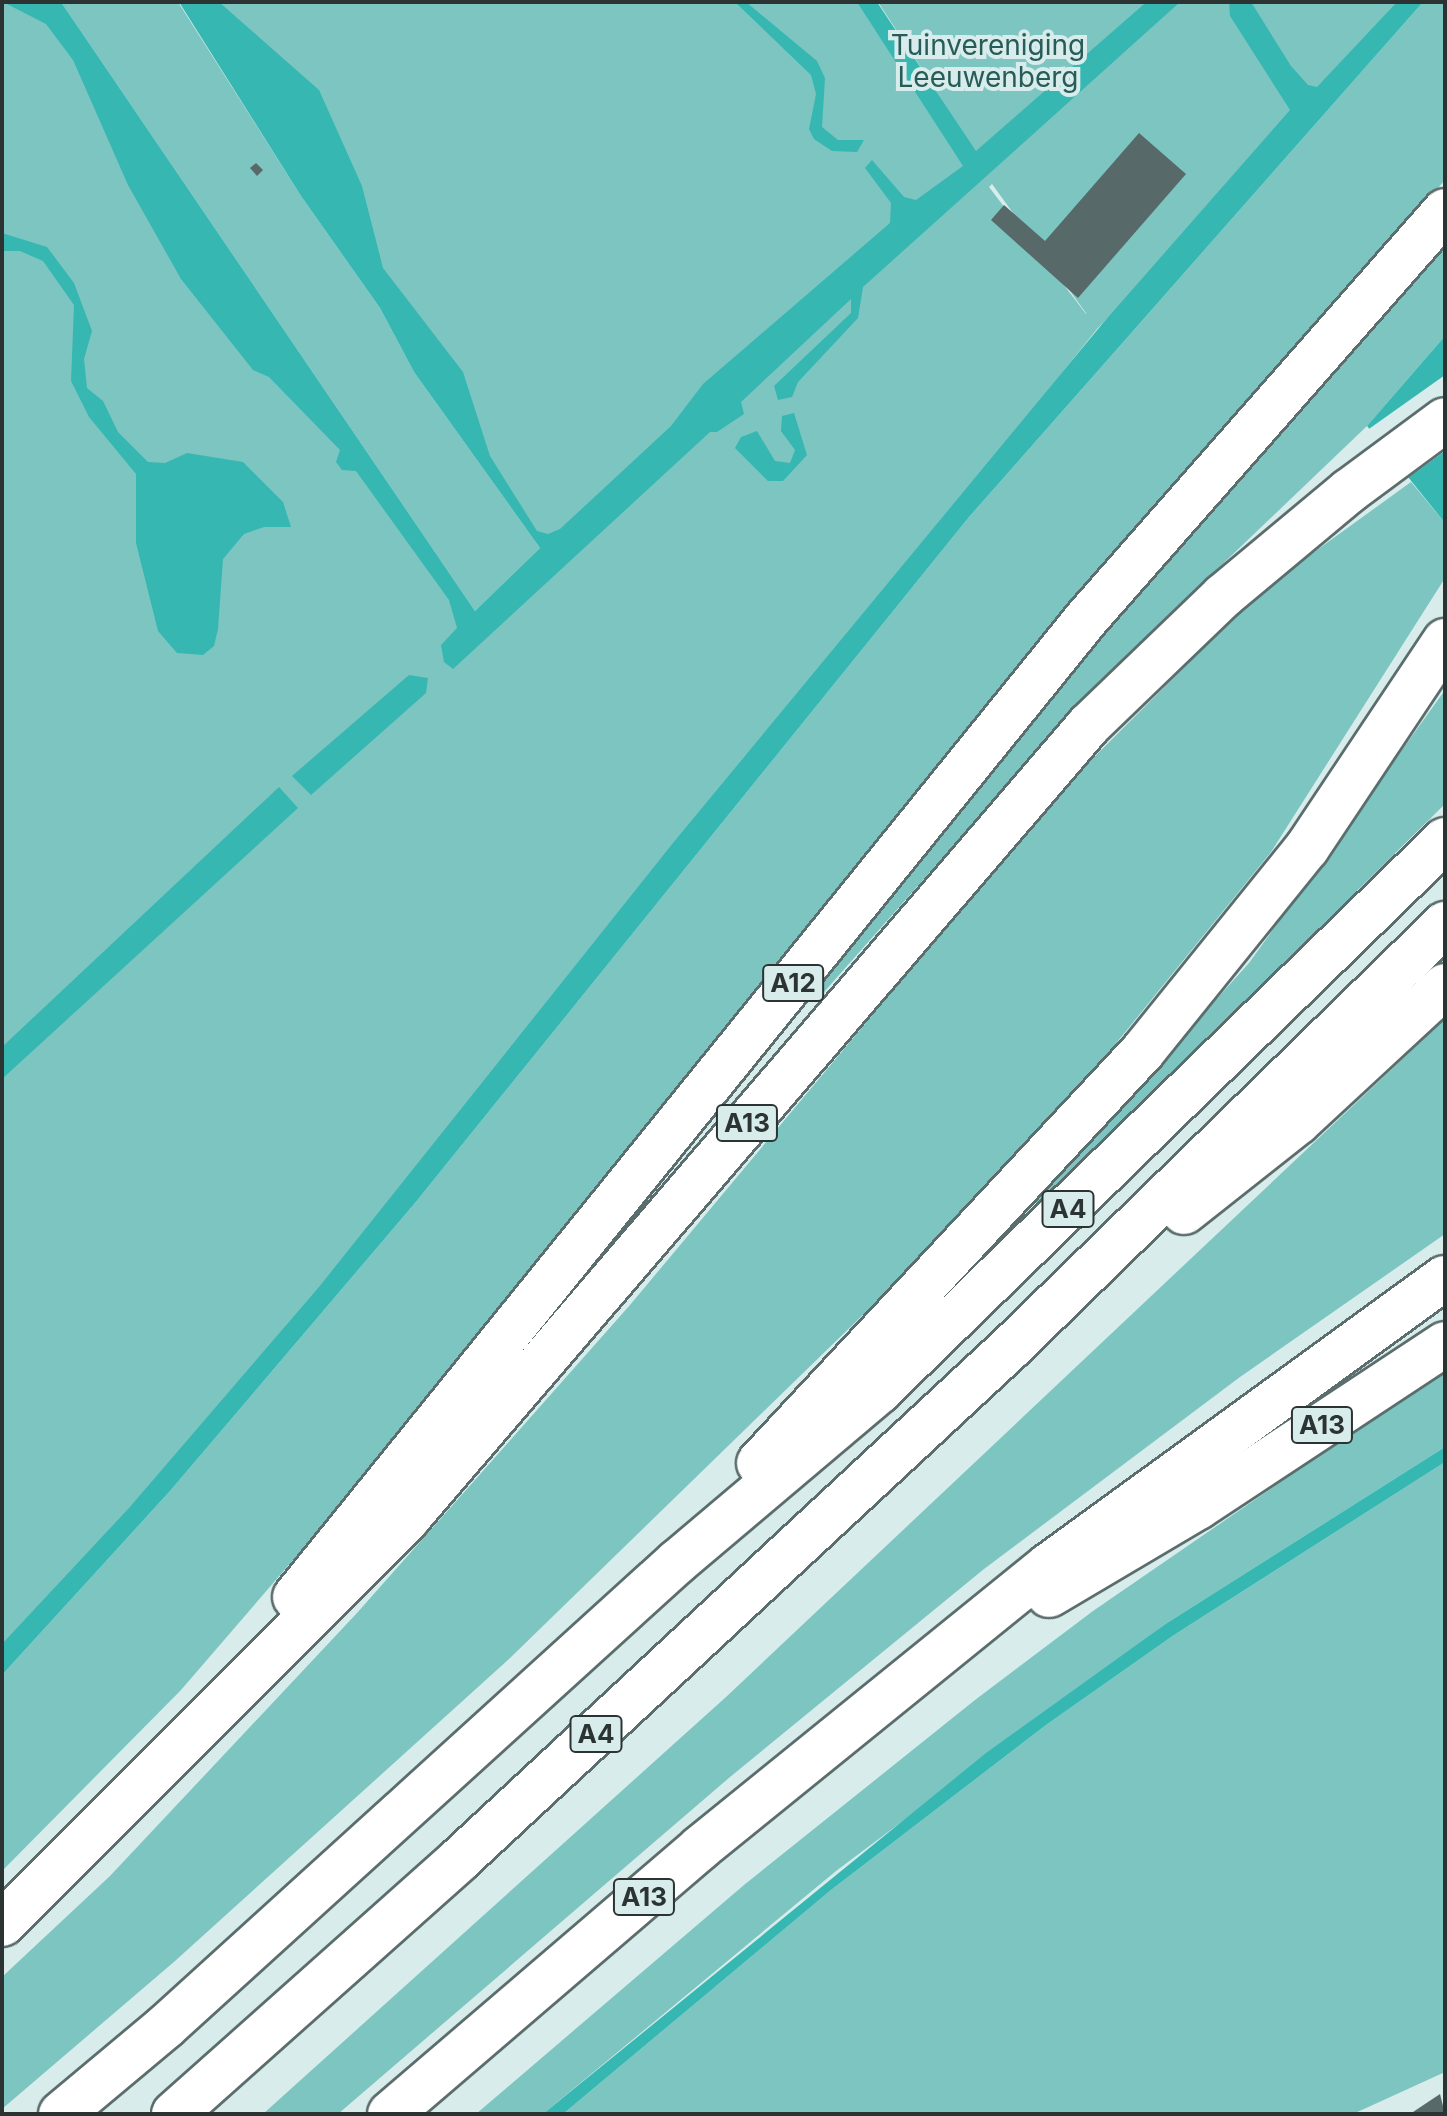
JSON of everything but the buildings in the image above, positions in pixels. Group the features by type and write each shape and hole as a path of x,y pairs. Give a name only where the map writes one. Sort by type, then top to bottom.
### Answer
{"highway":[{"name":"A12","path":"157,1769 1087,618 1445,211"},
{"name":"A13","path":"2,1924 407,1519 920,916 1089,725 1223,596 1349,491 1445,420"},
{"path":"677,1562 779,1438 894,1323 1143,1051 1307,848 1445,641"},
{"name":"A4","path":"61,2114 165,2027 677,1562 879,1391 1445,840"},
{"name":"A4","path":"174,2114 472,1849 1012,1346 1445,924"},
{"name":"A4","path":"1012,1346 1298,1122 1445,986"},
{"name":"A13","path":"390,2114 900,1683 1168,1476 1445,1278"},
{"name":"A13","path":"900,1683 1198,1507 1445,1344"}],"green space":[{"path":"2,2 53,2 478,625 549,557 186,2 867,2 977,170 1166,2 1412,2 1097,329 407,1196 2,1661","holes":["992,184 1086,314 989,187"]},
{"path":"61,2 178,2 301,196 380,308 414,372 540,548 475,611"},
{"name":"Tuinvereniging Leeuwenberg","path":"878,2 1146,2 976,152"},
{"path":"1423,2 1445,2 1445,180 1153,513 443,1386 181,1690 2,1871 2,1675 170,1491 415,1203 969,517"},
{"path":"1445,243 1445,336 1367,426 1093,688 816,1001 815,991 1040,710 1284,417"},
{"path":"1411,482 1445,523 1445,578 1271,852 1088,1078 873,1305 509,1659 175,1961 2,2109 2,1977 110,1876 357,1613 630,1305 1058,793 1263,589"},
{"path":"1445,690 1445,804 1040,1204 1034,1202 1249,963"},
{"path":"1445,1019 1445,1234 1240,1377 984,1569 730,1777 338,2114 263,2114 726,1697"},
{"path":"1445,1369 1445,1447 1167,1623 836,1871 543,2114 476,2114 744,1885 975,1700 1093,1611"},
{"path":"1445,1462 1445,2072 1353,2114 563,2114 831,1890 1046,1725 1174,1635"}],"shaded area":[{"path":"3,2 61,2 475,611 540,548 414,372 380,308 301,196 179,2 219,2 319,90 362,186 383,268 463,372 490,456 537,531 548,534 560,529 671,426 703,384 890,223 891,203 865,168 872,160 904,197 916,200 963,166 857,2 877,2 976,151 1146,2 1180,2 863,287 858,318 798,382 792,397 778,400 774,386 851,313 851,299 741,402 744,414 717,432 710,432 453,669 444,662 441,645 457,628 449,600 356,471 342,470 336,462 340,450 269,377 253,370 181,279 128,185 73,60 46,24"},
{"path":"735,2 746,2 817,61 825,78 822,127 838,140 864,140 857,152 832,151 814,139 809,129 816,94 811,75"},
{"path":"1229,2 1251,2 1291,66 1308,85 1317,87 1397,2 1423,2 969,517 415,1203 170,1491 2,1675 2,1644 129,1508 319,1287 673,843 1103,323 1290,110 1230,16"},
{"path":"2,233 47,247 74,283 92,331 84,359 87,388 103,401 118,432 148,462 165,463 187,453 243,462 283,502 291,527 264,527 244,534 223,559 218,629 214,646 203,655 177,653 158,631 136,543 136,474 89,417 71,381 74,305 43,261 20,251 2,251"},
{"path":"1445,336 1445,523 1367,426"},
{"path":"794,413 807,455 783,481 768,481 735,448 741,437 757,431 775,461 790,463 795,450 781,431 782,416"},
{"path":"409,675 428,678 426,693 311,795 292,776"},
{"path":"279,787 298,808 2,1079 2,1047"},
{"path":"1445,1447 1445,1462 1174,1635 1046,1725 831,1890 563,2114 543,2114 986,1753 1167,1623"}],"pier":[{"path":"1445,375 1445,451 1405,480 1366,431"}]}
